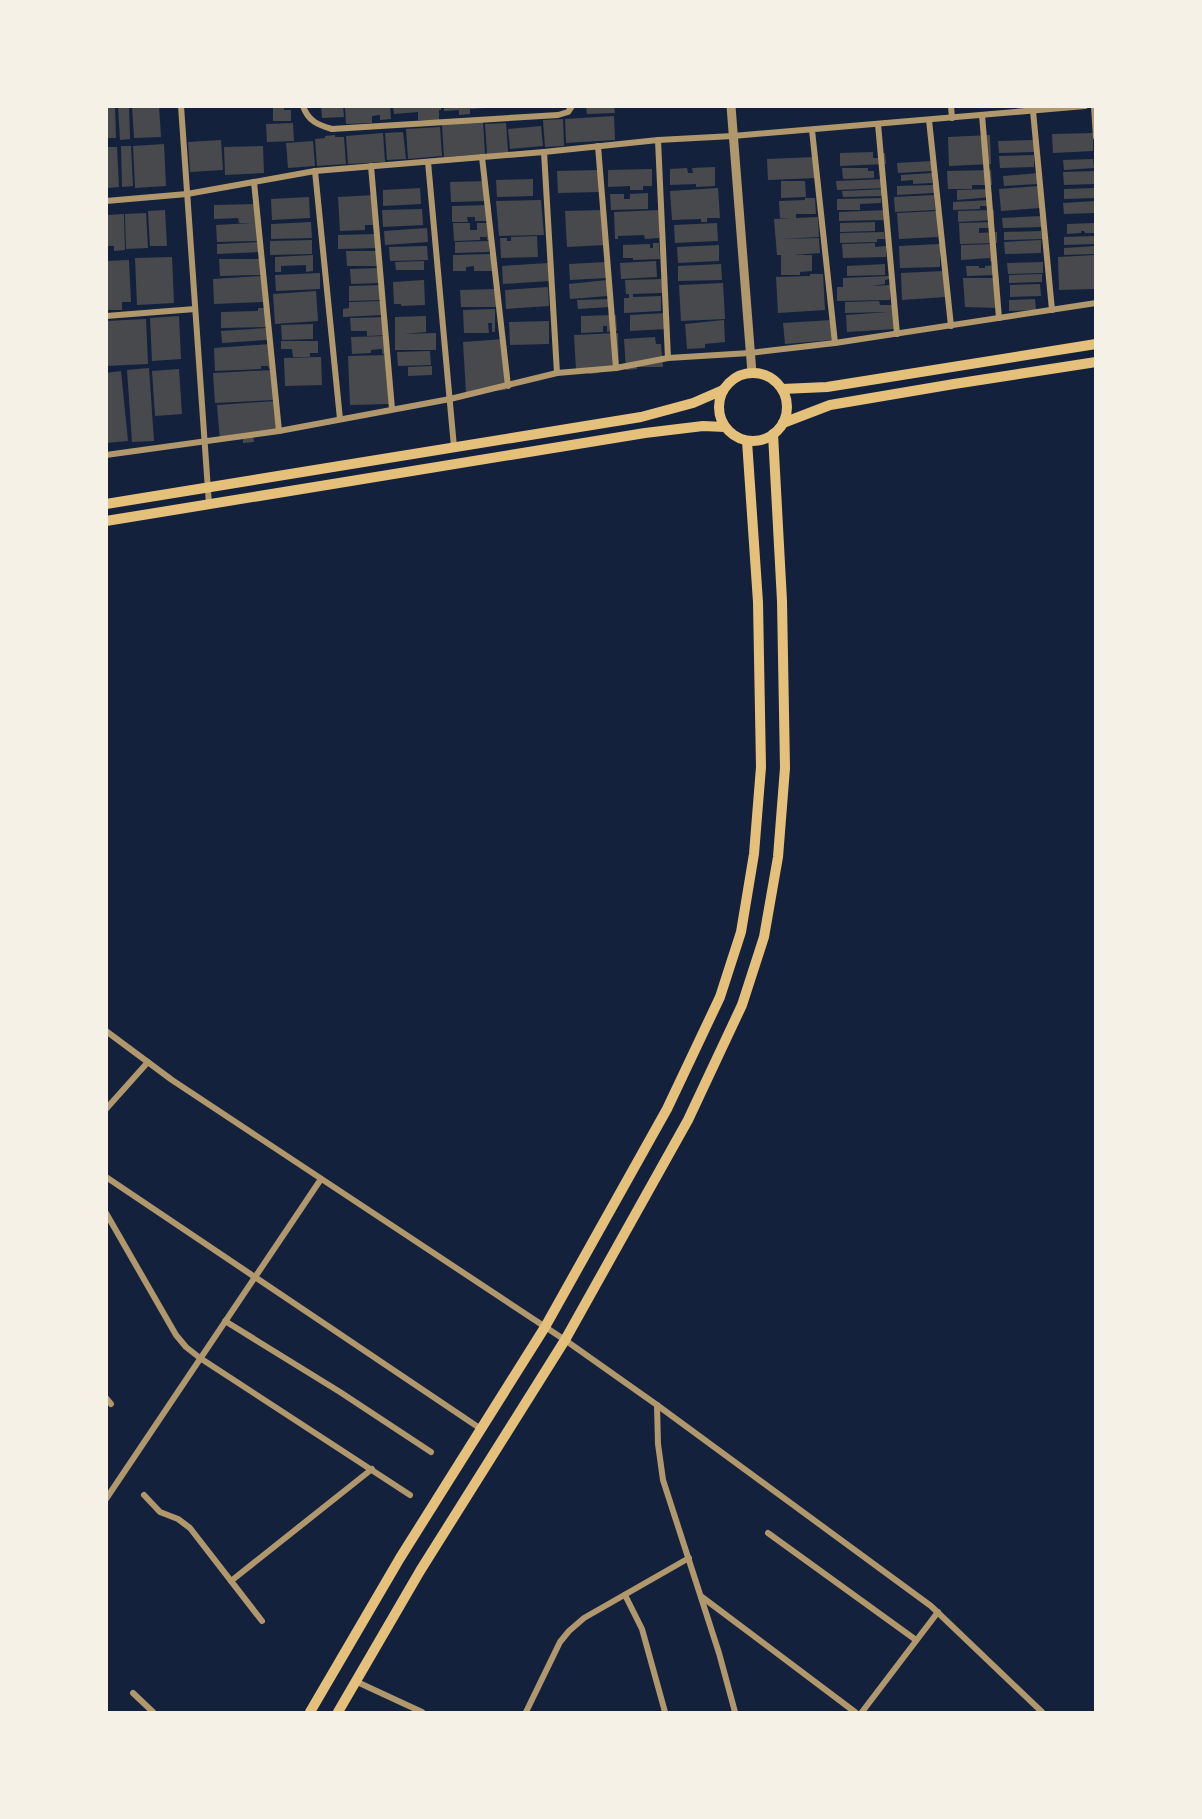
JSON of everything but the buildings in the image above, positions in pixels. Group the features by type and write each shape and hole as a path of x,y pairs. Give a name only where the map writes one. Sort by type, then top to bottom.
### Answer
{"main road":[{"path":"782,390 827,387 1095,344"},
{"path":"783,423 830,405 1095,362"},
{"path":"753,373 764,375 782,390 787,412 783,423 773,434 761,440 747,441 735,436 725,427 720,415 719,402 723,390 731,381 741,375 753,373"},
{"path":"106,504 640,417 693,403 723,390"},
{"path":"106,521 645,433 703,426 725,427"},
{"path":"338,1713 420,1570 565,1340 688,1120 742,1005 764,937 778,857 785,768 782,601 773,434"},
{"path":"310,1713 400,1558 545,1327 667,1109 720,997 741,932 754,854 761,767 758,602 747,441"}],"street":[{"path":"181,106 209,504"},
{"path":"303,106 308,118 332,129 558,115 568,112 572,106"},
{"path":"730,106 753,373"},
{"path":"951,106 952,118"},
{"path":"106,201 187,194 315,171 658,140 812,130 1085,106"},
{"path":"1094,106 1095,137"},
{"path":"1033,111 1052,310"},
{"path":"982,115 999,318"},
{"path":"929,120 951,326"},
{"path":"878,124 897,334"},
{"path":"812,130 836,343"},
{"path":"658,140 668,358"},
{"path":"598,146 616,368"},
{"path":"544,152 557,373"},
{"path":"482,157 508,386"},
{"path":"428,162 454,447"},
{"path":"371,166 392,409"},
{"path":"315,171 340,419"},
{"path":"254,182 279,431"},
{"path":"106,455 279,431 450,399 557,373 616,368 668,358 750,353 836,343 1095,303"},
{"path":"106,316 195,309"},
{"path":"106,1031 172,1080 565,1340 657,1406 938,1612 1042,1713"},
{"path":"106,1109 148,1062"},
{"path":"106,1177 481,1429"},
{"path":"106,1499 321,1179"},
{"path":"106,1213 186,1347 410,1495"},
{"path":"225,1321 431,1452"},
{"path":"657,1406 658,1444 663,1480 719,1653 735,1713"},
{"path":"231,1581 372,1469"},
{"path":"144,1495 160,1512 178,1519 189,1527 262,1621"},
{"path":"768,1533 916,1640"},
{"path":"526,1713 560,1642 569,1631 584,1618 689,1558"},
{"path":"625,1595 642,1629 665,1713"},
{"path":"701,1596 855,1713"},
{"path":"862,1713 938,1612"},
{"path":"356,1681 422,1713"},
{"path":"133,1693 153,1713"}]}
